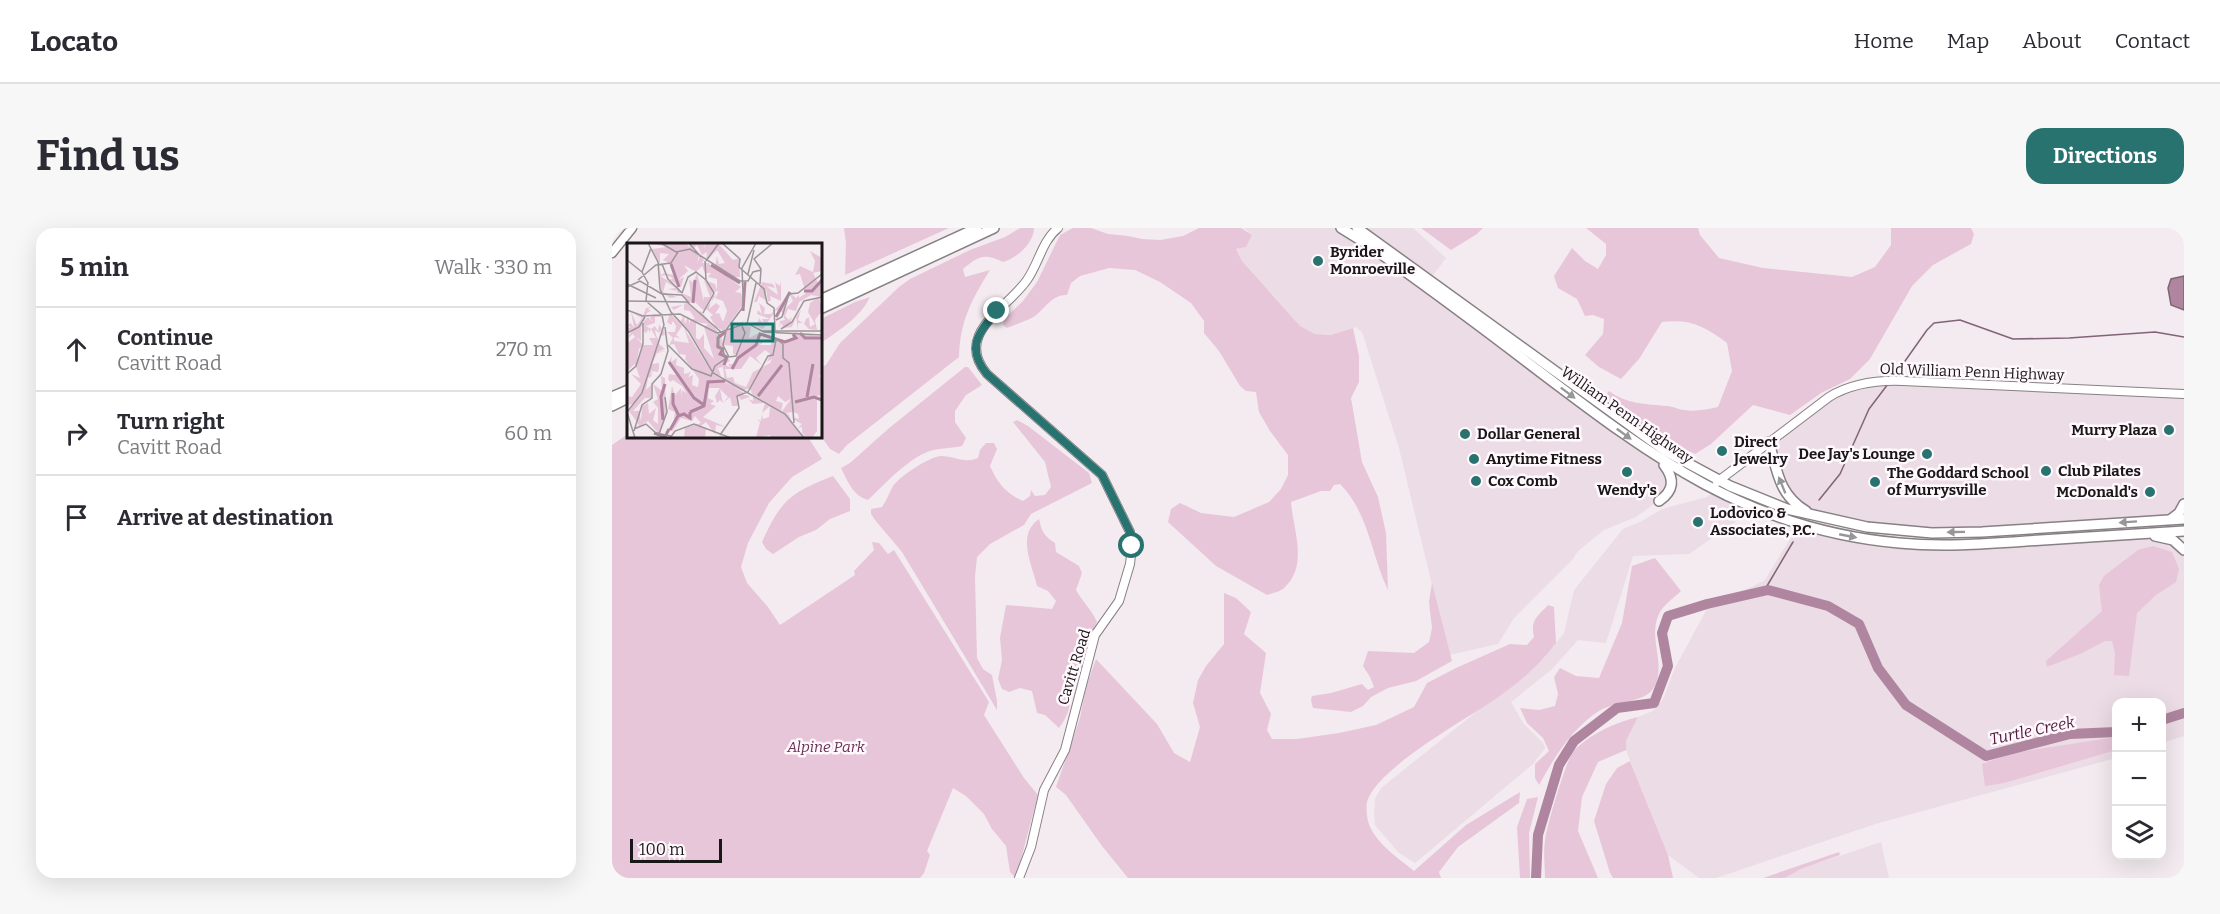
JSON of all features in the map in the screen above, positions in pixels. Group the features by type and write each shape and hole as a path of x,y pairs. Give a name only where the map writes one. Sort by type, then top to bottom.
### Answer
{"highway":[{"path":"822,299 976,228"},
{"path":"822,308 994,228"},
{"name":"William Penn Highway","path":"1341,228 1370,246 1661,460 1712,490 1783,520 1840,535 1915,545 2024,542 2184,531"},
{"name":"William Penn Highway","path":"1357,228 1653,443 1719,481 1780,507 1859,525 1916,532 1948,533 2184,519"},
{"path":"612,397 627,390"},
{"path":"612,406 627,398"},
{"path":"1769,442 1786,494 1795,504 1814,516"},
{"path":"1659,501 1669,493 1672,483 1670,474 1661,460"},
{"path":"2171,519 2184,504"},
{"path":"2024,542 2029,536 2044,534 2064,526"},
{"path":"1978,544 2007,536 2014,529"},
{"path":"2144,533 2170,539 2184,550"}],"main road":[{"path":"612,253 632,228"}],"street":[{"name":"Cavitt Road","path":"1019,878 1031,847 1044,790 1065,750 1095,635 1119,601 1130,564 1132,546 1130,532 1102,475 987,374 977,357 976,345 980,333 1027,280 1049,237 1058,228"},
{"name":"Old William Penn Highway","path":"1719,481 1835,394 1853,386 1874,381 2184,394"},
{"path":"1712,490 1719,481"}],"shaded area":[{"path":"1244,228 1341,228 1661,460 1672,483 1655,503 1636,517 1604,530 1578,551 1573,559 1514,618 1498,644 1449,655 1399,448 1362,332 1356,327 1331,335 1315,334 1300,326 1242,261 1236,249 1246,247 1252,235"},
{"path":"1357,228 1413,228 1446,258 1430,279"},
{"path":"2184,276 2184,310 2171,305 2168,288 2171,279"},
{"path":"1874,381 2184,394 2184,504 2175,516 1916,532 1814,516 1792,501 1769,442 1824,401"},
{"path":"1715,491 1754,509 1689,554 1633,556 1606,643 1578,640 1551,670 1511,702 1523,723 1543,743 1545,748 1533,764 1415,863 1398,852 1375,825 1375,799 1381,788 1544,658 1564,633 1574,590 1623,529 1662,509 1707,497"},
{"path":"1799,525 1898,543 2144,533 2170,539 2184,550 2184,736 2166,742 2166,698 2112,698 2112,759 1875,824 1716,878 1699,878 1668,855 1626,750 1626,741 1638,717 1653,711 1663,699 1675,668 1708,607 1764,581"},
{"path":"1881,842 1889,878 1785,878 1801,869"}],"green space":[{"path":"844,228 949,228 845,275"},
{"path":"1020,228 1034,228 1028,244 1008,260 1003,262 991,257 982,257 963,269 965,277 990,270 968,311 962,332 959,357 847,445 839,454 830,449 822,437 822,367 826,365 840,343 910,279 970,250 1005,237"},
{"path":"1073,228 1091,228 1108,234 1160,240 1183,236 1199,228 1241,228 1252,235 1246,247 1236,249 1242,261 1300,326 1315,334 1331,335 1353,328 1359,356 1359,382 1351,398 1362,462 1378,497 1386,533 1388,590 1363,521 1350,495 1340,484 1334,485 1330,491 1321,491 1291,502 1298,547 1296,569 1292,579 1284,588 1267,595 1216,566 1168,522 1171,509 1180,503 1201,513 1234,517 1269,502 1281,489 1288,475 1288,455 1259,412 1256,392 1246,391 1240,386 1219,351 1204,333 1204,321 1191,303 1160,282 1135,270 1109,268 1080,276 1071,283 1067,295 1053,299 1035,316 1007,328 1003,325 1004,319 1023,301 1037,282 1060,235"},
{"path":"1421,228 1483,228 1451,250"},
{"path":"1586,228 1698,228 1700,235 1719,258 1763,268 1852,277 1875,267 1891,245 1891,228 1971,228 1974,234 1971,244 1933,265 1912,286 1870,359 1850,379 1821,393 1790,415 1753,405 1711,444 1695,454 1637,421 1605,396 1609,391 1629,401 1689,411 1718,407 1732,371 1727,343 1697,325 1672,321 1662,322 1639,359 1621,379 1599,367 1585,355 1603,334 1604,319 1593,315 1585,316 1577,299 1558,288 1554,276 1572,248 1585,261 1598,269 1606,255 1606,244"},
{"path":"870,297 855,317 822,342 822,318"},
{"path":"965,367 968,367 982,385 966,395 955,411 955,422 966,438 962,446 922,454 897,472 868,500 858,495 841,468 850,463"},
{"path":"1017,420 1089,473 1092,483 1031,514 1024,525 990,544 977,557 975,577 977,658 983,669 992,675 997,710 902,552 875,520 871,509 882,507 896,482 923,463 941,456 973,460 978,458 980,450 986,443 994,443 997,449 990,466 1007,491 1023,501 1030,496 1031,490 1035,496 1045,495 1051,487 1045,462 1013,422"},
{"name":"Alpine Park","path":"627,435 627,438 809,438 822,459 792,477 769,503 748,543 741,567 747,583 780,625 855,575 854,571 874,550 872,542 879,543 888,554 894,550 989,702 984,715 1024,778 1038,795 1016,878 1010,872 1006,846 992,829 984,814 966,796 953,788 927,851 930,855 920,878 612,878 612,445"},
{"path":"833,476 850,499 850,511 830,519 816,530 799,537 773,554 766,549 762,542 781,507 797,493"},
{"path":"1039,519 1044,533 1055,543 1056,552 1079,566 1082,573 1076,590 1097,622 1079,672 1070,687 1069,709 1059,728 1045,715 1037,713 1032,691 1020,688 1009,692 1002,689 998,679 1002,660 1000,638 1006,605 1052,609 1056,601 1048,591 1037,586 1029,559 1028,533"},
{"path":"2153,546 2172,552 2179,569 2176,582 2156,595 2137,613 2129,676 2114,675 2115,653 2112,641 2105,641 2047,667 2046,661 2102,611 2099,585 2104,576 2138,550"},
{"path":"1655,558 1681,591 1663,608 1656,623 1659,671 1653,689 1643,697 1605,708 1589,718 1564,744 1539,785 1535,778 1535,764 1549,751 1543,738 1527,723 1520,708 1539,710 1555,706 1558,694 1554,677 1560,668 1576,676 1599,678 1622,623 1632,566"},
{"path":"1432,583 1452,661 1416,681 1388,688 1351,712 1313,708 1312,696 1362,684 1368,690 1374,687 1363,666 1368,651 1414,653 1429,642 1432,628 1429,602"},
{"path":"1224,593 1236,598 1251,612 1244,634 1266,653 1260,693 1271,714 1267,730 1272,739 1297,739 1376,725 1414,707 1427,683 1510,644 1527,645 1534,637 1535,619 1548,605 1554,607 1556,643 1542,660 1509,689 1442,733 1386,775 1367,802 1367,816 1373,833 1392,854 1414,871 1466,825 1520,792 1519,803 1458,847 1439,872 1441,878 1128,878 1066,795 1056,787 1080,718 1086,687 1096,659 1157,724 1174,753 1190,762 1200,727 1193,703 1198,680 1224,644"},
{"path":"1638,717 1626,741 1626,750 1598,762 1582,797 1578,831 1598,878 1545,878 1546,834 1561,781 1573,752 1586,740 1603,730"},
{"path":"2112,738 2112,751 2004,783 1985,786 1982,764 2013,753"},
{"path":"1630,761 1668,855 1673,878 1613,878 1610,873 1594,821 1606,784 1617,768"},
{"path":"1538,797 1529,833 1530,878 1520,878 1517,827 1527,799"},
{"path":"1839,852 1840,855 1801,869 1785,878 1763,878"}],"waterway":[{"path":"1893,378 1934,323 1960,320 2013,339 2155,332 2184,337"},
{"path":"1819,500 1840,474 1869,409 1888,384"},
{"path":"1764,591 1793,542"},
{"name":"Turtle Creek","path":"1536,878 1538,835 1559,765 1574,741 1617,708 1654,703 1668,666 1662,633 1668,616 1707,604 1768,590 1828,606 1859,624 1878,668 1906,705 1986,756 2070,734 2112,732"},
{"name":"Turtle Creek","path":"2166,719 2184,713"}],"place":[{"name":"Byrider Monroeville","path":"1318,261"},
{"name":"Murry Plaza","path":"2169,430"},
{"name":"Dollar General","path":"1465,434"},
{"name":"Direct Jewelry","path":"1722,451"},
{"name":"Dee Jay's Lounge","path":"1927,454"},
{"name":"Anytime Fitness","path":"1474,459"},
{"name":"Club Pilates","path":"2046,471"},
{"name":"Wendy's","path":"1627,472"},
{"name":"Cox Comb","path":"1476,481"},
{"name":"The Goddard School of Murrysville","path":"1875,482"},
{"name":"McDonald's","path":"2150,492"},
{"name":"Lodovico & Associates, P.C.","path":"1698,522"}],"route":[{"path":"997,311 977,339 976,351 979,363 987,374 1102,475 1130,532 1132,546"}]}
